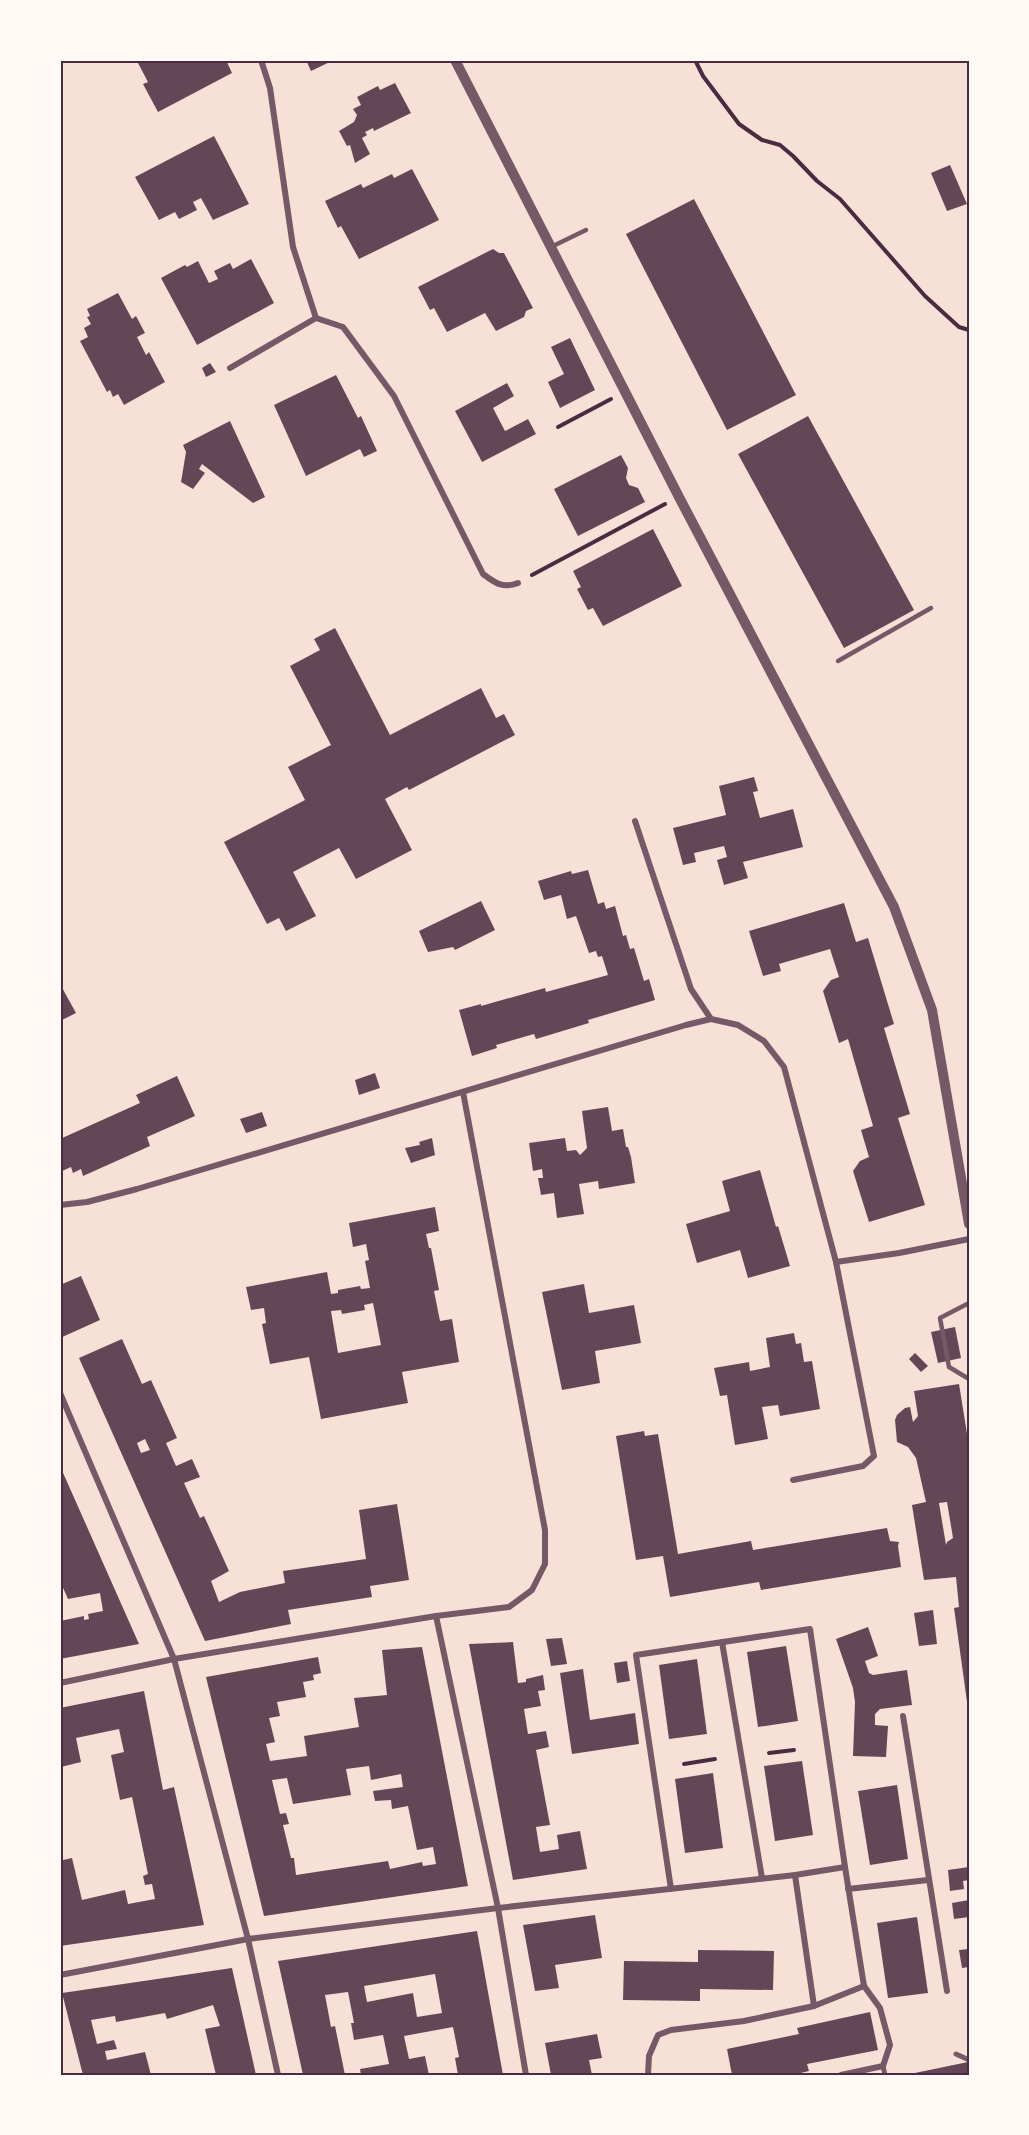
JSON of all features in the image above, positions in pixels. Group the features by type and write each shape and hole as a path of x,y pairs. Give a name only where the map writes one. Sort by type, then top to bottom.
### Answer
{"street":[{"path":"261,60 270,88 293,247 316,318"},
{"path":"455,60 679,497 894,907 932,1010 969,1224"},
{"path":"230,368 316,318 343,327 394,396 483,574 497,585 510,586 518,583"},
{"path":"635,821 691,989 711,1019"},
{"path":"60,1205 87,1202 137,1189 686,1025 711,1019 738,1025 764,1041 784,1067 836,1262 874,1456 863,1466 793,1480"},
{"path":"60,1683 174,1659 509,1606 532,1590 545,1564 544,1530 463,1092"},
{"path":"836,1262 899,1253 969,1239"},
{"path":"60,1393 174,1659 248,1939 278,2075"},
{"path":"436,1616 498,1908 526,2075"},
{"path":"670,1889 636,1655 810,1629 864,1986 880,2008 890,2045 883,2066 885,2075"},
{"path":"722,1642 762,1878"},
{"path":"903,1716 947,1990"},
{"path":"60,1975 248,1939 795,1875 845,1867"},
{"path":"795,1875 814,2006"},
{"path":"848,1889 928,1880"},
{"path":"648,2075 649,2056 658,2035 671,2030 744,2021 814,2006 864,1986"},
{"path":"956,2054 969,2060"},
{"path":"841,2075 883,2066"}],"lane":[{"path":"551,247 586,230"},
{"path":"838,661 931,608"},
{"path":"969,1303 940,1318 949,1367 969,1379"}],"path":[{"path":"695,60 703,76 739,124 762,140 780,145 793,156 840,199 925,296 959,327 969,330"},
{"path":"558,427 625,392"},
{"path":"518,583 679,497"},
{"path":"769,1753 794,1750"},
{"path":"684,1764 715,1759"}],"building":[{"path":"144,60 226,60 232,73 158,112 143,84 148,82 138,63"},
{"path":"306,60 334,60 311,71"},
{"path":"395,83 411,113 374,131 373,128 365,132 367,135 362,138 370,154 355,163 350,145 347,146 339,131 354,122 357,115 353,109 361,105 357,97 378,86 380,90"},
{"path":"214,136 249,204 213,220 201,198 193,202 197,210 179,219 175,212 159,220 135,177"},
{"path":"950,165 967,204 947,211 931,173"},
{"path":"412,169 439,220 359,259 341,226 338,228 325,201 361,184 363,188 392,174 394,178"},
{"path":"694,199 796,395 727,430 626,234"},
{"path":"493,249 504,253 533,308 526,311 524,317 496,331 485,313 447,332 434,308 430,310 418,287"},
{"path":"251,259 274,303 197,345 161,278 198,261 209,283 218,279 214,271 230,263 233,269"},
{"path":"118,293 132,319 136,316 145,333 137,337 146,355 149,352 165,382 124,405 118,394 113,397 110,390 107,392 80,341 88,337 84,328 91,324 87,317 90,316 87,309"},
{"path":"570,338 595,390 560,408 548,382 564,374 551,347"},
{"path":"210,363 216,372 206,377 202,368"},
{"path":"336,375 358,418 361,416 377,451 364,457 360,449 306,476 274,405"},
{"path":"507,383 514,396 493,408 505,431 528,419 536,434 482,462 455,411"},
{"path":"808,416 914,610 844,648 738,454"},
{"path":"230,421 265,497 253,503 202,464 199,469 205,473 193,489 181,482 186,452 183,445"},
{"path":"621,455 628,468 626,478 629,485 638,488 645,502 578,536 554,489"},
{"path":"653,529 682,586 603,626 593,608 588,610 577,589 581,587 573,571"},
{"path":"335,628 390,735 481,688 496,718 504,714 515,735 409,790 407,787 385,799 412,850 356,879 339,848 293,872 316,916 286,931 279,918 267,924 224,842 305,800 288,767 331,745 290,666 320,650 314,639"},
{"path":"754,777 758,791 753,792 760,818 793,809 803,847 743,862 748,878 724,885 717,860 727,857 724,846 694,853 696,862 683,865 673,828 726,815 719,786"},
{"path":"588,870 598,904 604,902 606,909 615,906 623,936 626,935 630,949 634,948 644,981 649,979 655,1000 588,1020 589,1023 536,1039 534,1034 496,1045 497,1048 472,1056 459,1010 545,988 546,992 608,975 602,956 598,957 596,951 589,953 576,916 567,919 561,895 544,900 538,881 571,871 572,874"},
{"path":"481,901 495,930 455,950 453,947 428,952 419,931"},
{"path":"844,903 856,942 868,938 894,1024 884,1028 910,1114 898,1118 925,1205 869,1222 853,1171 860,1161 869,1157 861,1130 873,1126 848,1039 839,1043 823,991 831,980 839,977 830,949 779,964 781,971 763,976 749,931"},
{"path":"60,984 76,1013 60,1021"},
{"path":"375,1073 380,1088 359,1095 355,1080"},
{"path":"177,1076 195,1116 147,1137 150,1146 83,1176 81,1169 73,1173 71,1167 60,1172 60,1139 140,1103 136,1095"},
{"path":"608,1107 612,1131 623,1129 635,1183 599,1189 598,1181 579,1184 584,1214 557,1218 554,1193 541,1195 538,1178 543,1178 542,1169 533,1171 529,1143 565,1138 567,1151 576,1150 580,1155 587,1148 582,1111"},
{"path":"262,1112 267,1126 246,1133 240,1119"},
{"path":"432,1138 435,1155 411,1163 405,1148 420,1145 419,1142"},
{"path":"760,1170 790,1266 748,1278 740,1250 697,1263 686,1224 730,1211 722,1181"},
{"path":"435,1207 439,1231 426,1234 439,1290 434,1291 440,1321 452,1319 459,1362 402,1372 408,1403 321,1419 309,1357 270,1364 262,1324 266,1323 264,1308 251,1310 246,1287 327,1272 331,1294 338,1293 338,1290 360,1286 361,1289 370,1288 365,1261 369,1260 366,1244 353,1247 349,1223","holes":["373,1303 381,1345 338,1353 331,1311 341,1310 342,1314 365,1310 364,1305"]},
{"path":"81,1276 100,1320 60,1338 60,1285"},
{"path":"584,1284 589,1313 634,1305 641,1343 595,1351 600,1383 562,1390 542,1292"},
{"path":"955,1327 961,1358 938,1363 931,1332"},
{"path":"794,1333 796,1344 801,1343 804,1362 812,1361 820,1409 780,1416 778,1405 762,1407 768,1439 735,1445 727,1395 720,1396 714,1368 749,1362 750,1371 770,1367 766,1338"},
{"path":"122,1339 142,1384 151,1380 177,1438 166,1443 176,1466 192,1459 200,1477 184,1483 200,1518 204,1516 229,1571 211,1581 219,1602 240,1592 285,1583 283,1571 366,1559 359,1510 397,1504 409,1580 370,1586 372,1597 288,1610 291,1624 205,1641 79,1358","holes":["145,1439 150,1450 141,1453 137,1443"]},
{"path":"915,1353 928,1366 921,1372 909,1359"},
{"path":"959,1384 969,1446 968,1709 954,1608 959,1607 956,1577 924,1580 912,1505 926,1502 916,1458 908,1447 897,1442 895,1420 897,1415 910,1407 913,1422 918,1416 914,1391","holes":["947,1502 953,1538 946,1545 939,1503"]},
{"path":"644,1431 645,1436 658,1434 678,1554 751,1541 753,1550 887,1528 890,1541 899,1542 901,1567 761,1590 759,1582 670,1597 663,1556 636,1560 616,1436"},
{"path":"60,1466 139,1644 60,1659 60,1621 84,1616 84,1620 89,1619 88,1614 103,1611 100,1593 68,1599 60,1581"},
{"path":"933,1610 937,1644 919,1646 914,1613"},
{"path":"868,1627 878,1656 865,1661 869,1673 873,1675 907,1670 912,1705 880,1709 875,1714 875,1725 888,1726 886,1757 853,1756 855,1702 853,1688 836,1639"},
{"path":"562,1638 567,1664 551,1666 546,1639"},
{"path":"513,1642 518,1683 543,1675 545,1690 538,1691 541,1706 524,1709 528,1734 546,1731 549,1747 536,1750 550,1825 536,1827 540,1852 559,1849 557,1835 580,1831 587,1869 513,1880 469,1644"},
{"path":"786,1646 798,1721 758,1727 747,1652"},
{"path":"422,1647 468,1886 264,1916 206,1677 318,1657 321,1673 313,1675 314,1680 303,1682 306,1697 277,1702 280,1716 269,1718 275,1742 266,1744 270,1761 307,1756 304,1736 359,1727 354,1698 387,1695 382,1650","holes":["369,1766 371,1780 401,1774 403,1787 373,1791 375,1801 391,1800 392,1809 408,1806 417,1850 433,1847 436,1864 423,1866 422,1862 390,1869 388,1861 296,1875 294,1858 291,1858 283,1825 289,1824 286,1813 280,1814 272,1780 287,1778 293,1804 351,1795 346,1769"]},
{"path":"697,1659 707,1734 669,1739 659,1665"},
{"path":"627,1661 630,1681 617,1683 614,1663"},
{"path":"583,1669 590,1720 635,1713 639,1744 572,1754 560,1673"},
{"path":"144,1691 163,1790 174,1787 204,1925 60,1946 60,1853 63,1860 72,1858 82,1900 125,1890 128,1904 155,1899 152,1884 145,1885 143,1876 148,1874 132,1797 120,1800 111,1755 124,1752 119,1729 76,1738 81,1762 61,1767 60,1760 60,1708"},
{"path":"802,1761 813,1835 775,1841 764,1766"},
{"path":"713,1773 723,1848 685,1853 675,1779"},
{"path":"897,1785 908,1859 870,1865 858,1791"},
{"path":"969,1867 969,1880 963,1881 964,1889 950,1891 948,1870"},
{"path":"969,1900 969,1917 954,1919 952,1903"},
{"path":"595,1915 602,1958 555,1965 559,1988 535,1991 523,1925"},
{"path":"917,1917 928,1993 888,1998 877,1923"},
{"path":"477,1931 503,2075 458,2075 455,2058 459,2057 453,2027 404,2036 409,2059 425,2056 429,2075 361,2075 360,2069 389,2064 383,2035 354,2040 351,2023 354,2023 348,1992 325,1995 331,2027 335,2026 345,2075 303,2075 278,1961","holes":["435,1974 442,2013 417,2017 413,1993 367,2002 364,1986"]},
{"path":"969,1949 969,1967 962,1968 959,1950"},
{"path":"698,1950 774,1951 773,1990 700,1989 700,2001 623,2000 624,1961 698,1962"},
{"path":"232,1968 256,2075 216,2075 205,2029 220,2026 213,2005 167,2019 165,2013 116,2022 115,2016 91,2020 97,2044 114,2040 117,2049 105,2051 107,2060 145,2052 151,2075 83,2075 62,1993"},
{"path":"870,2012 878,2050 807,2064 809,2071 792,2075 732,2075 727,2049 799,2034 797,2028"},
{"path":"597,2034 602,2058 589,2060 592,2075 551,2075 545,2043"},
{"path":"968,2062 969,2075 910,2075 910,2074"}]}
